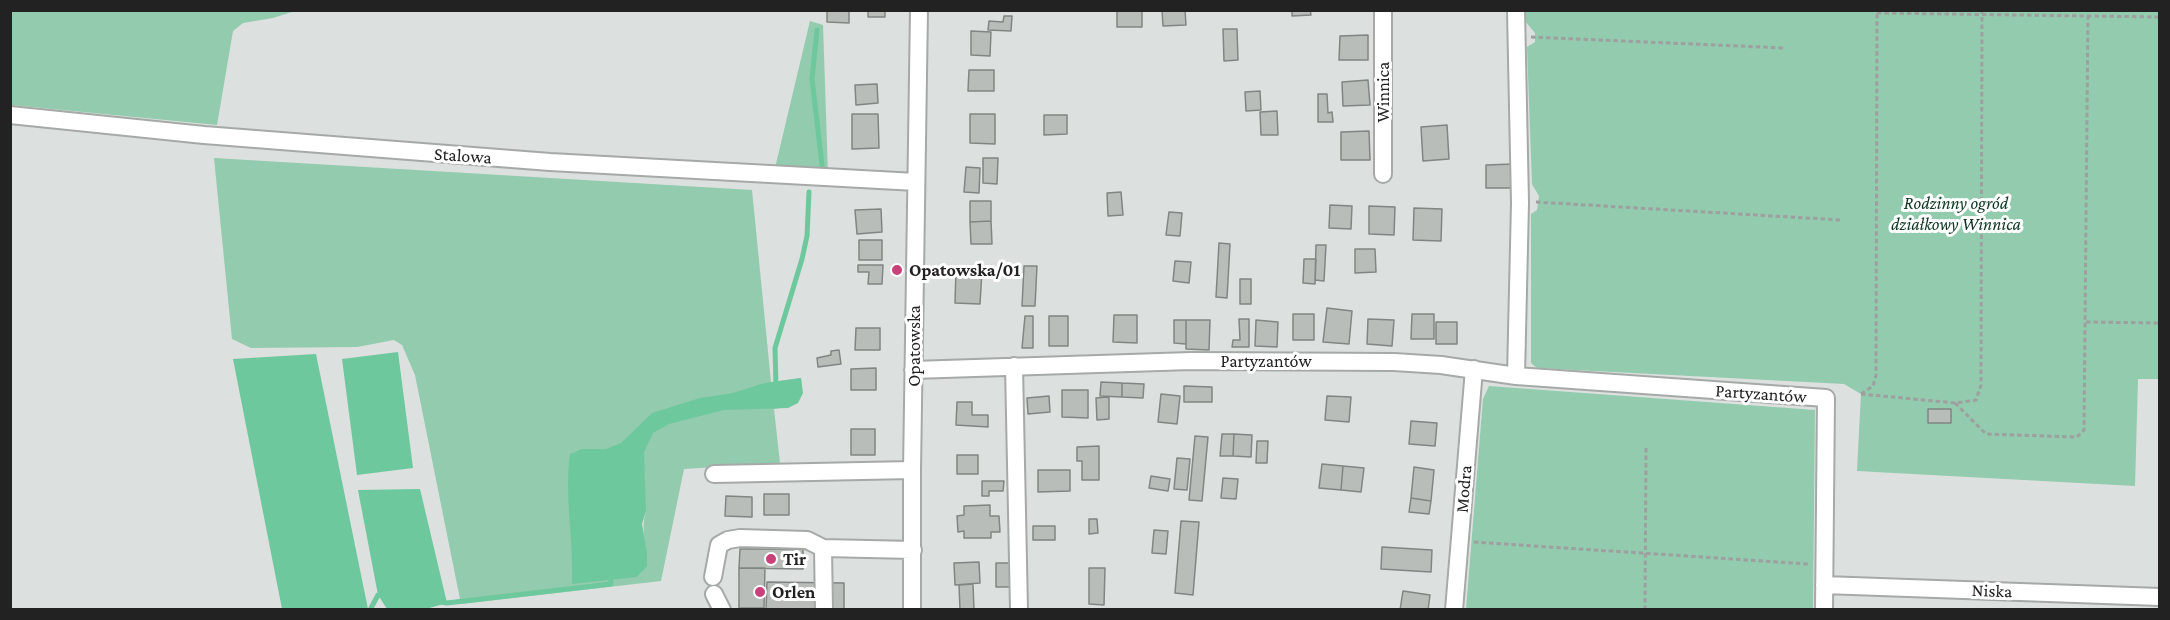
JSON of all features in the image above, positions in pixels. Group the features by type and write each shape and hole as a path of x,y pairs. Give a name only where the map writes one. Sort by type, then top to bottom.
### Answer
{"street":[{"name":"Opatowska","path":"912,609 919,10"},
{"name":"Winnica","path":"1383,10 1383,174"},
{"path":"1516,10 1520,203 1516,376"},
{"name":"Stalowa","path":"10,115 204,135 550,162 899,183 916,182"},
{"name":"Partyzantów","path":"913,370 1191,361 1383,362 1441,365 1516,376 1826,398 1824,564"},
{"path":"1014,366 1019,609"},
{"name":"Modra","path":"1454,609 1474,369"},
{"path":"714,474 912,470"},
{"path":"722,609 713,586 719,545 728,540 740,538 807,540 823,548 914,550"},
{"path":"823,548 824,609"},
{"path":"1824,564 1824,609"},
{"name":"Niska","path":"1824,585 2160,597"}],"path":[{"path":"1955,403 1986,434 2077,437 2084,430 2086,424 2088,10"},
{"path":"1982,12 1981,385 1976,400 1955,403 1861,394 1873,386 1876,375 1876,12 1982,12 2160,17"},
{"path":"1517,37 1784,48"},
{"path":"1520,203 1538,202 1841,220"},
{"path":"2086,322 2160,323"},
{"path":"1645,609 1646,447"},
{"path":"1460,542 1824,564"}],"green space":[{"name":"Rodzinny ogród działkowy Winnica","path":"1526,10 2159,11 2159,379 2138,379 2135,486 1857,471 1861,394 1844,384 1537,368 1531,363 1531,214 1537,210 1539,196 1532,184 1527,47 1535,42 1535,33 1525,21"},
{"path":"10,11 295,11 273,18 243,23 233,31 217,125 11,105"},
{"path":"810,21 823,25 828,174 775,168"},
{"path":"214,158 752,190 771,382 801,378 802,386 797,402 774,409 780,463 684,469 661,581 461,604 415,375 402,345 394,340 357,347 251,348 232,339","holes":["646,511 644,518 647,567 637,577 586,572"]},
{"path":"1489,386 1815,410 1813,609 1466,609 1483,399"}],"shaded area":[{"path":"398,352 413,468 357,475 342,359"},
{"path":"316,354 368,609 282,609 233,359"},
{"path":"801,378 803,393 798,403 788,408 724,410 669,424 653,433 644,452 646,511 642,524 647,567 637,577 572,584 568,486 570,454 582,449 606,449 621,443 652,413 700,398 733,393 765,383"},
{"path":"420,489 447,603 426,609 387,609 378,595 358,490"}],"building":[{"path":"827,10 849,11 849,23 827,22"},
{"path":"868,10 885,10 885,17 868,17"},
{"path":"1117,10 1142,10 1142,27 1117,27"},
{"path":"1162,10 1185,10 1186,25 1163,26"},
{"path":"1292,10 1310,10 1311,15 1292,16"},
{"path":"1004,16 1012,16 1011,31 988,30 989,21 1003,22"},
{"path":"1223,29 1237,29 1238,60 1224,61"},
{"path":"971,31 991,32 990,56 971,55"},
{"path":"1368,35 1368,60 1339,60 1340,36"},
{"path":"969,70 994,70 994,91 968,91"},
{"path":"1368,80 1370,105 1343,106 1342,82"},
{"path":"877,84 878,103 856,105 855,85"},
{"path":"1260,91 1261,110 1246,111 1245,92"},
{"path":"1318,94 1327,94 1328,113 1332,112 1333,122 1318,122"},
{"path":"1277,111 1278,135 1261,135 1260,112"},
{"path":"852,114 878,114 879,148 852,149"},
{"path":"970,114 995,114 995,144 970,143"},
{"path":"1044,115 1067,115 1067,134 1044,135"},
{"path":"1447,125 1449,159 1423,161 1421,127"},
{"path":"1369,131 1370,160 1341,160 1341,132"},
{"path":"983,158 998,158 997,184 983,183"},
{"path":"1513,164 1513,188 1486,188 1486,165"},
{"path":"966,167 980,168 979,193 964,192"},
{"path":"1121,192 1123,215 1108,216 1107,193"},
{"path":"970,201 991,201 991,221 970,222"},
{"path":"1330,205 1352,206 1351,229 1329,228"},
{"path":"1369,206 1395,207 1394,235 1369,234"},
{"path":"1414,208 1442,209 1441,241 1413,240"},
{"path":"881,209 882,232 857,234 855,210"},
{"path":"1169,212 1182,213 1180,236 1166,235"},
{"path":"991,221 992,244 971,244 970,222"},
{"path":"859,240 882,240 882,260 859,260"},
{"path":"1219,243 1230,244 1227,298 1216,297"},
{"path":"1316,245 1326,245 1324,281 1315,280"},
{"path":"1355,249 1375,249 1376,272 1355,273"},
{"path":"1304,259 1316,259 1315,284 1303,283"},
{"path":"1175,261 1191,262 1189,283 1173,281"},
{"path":"858,265 883,265 882,284 868,284 869,272 858,272"},
{"path":"1024,266 1037,266 1035,306 1022,306"},
{"path":"956,270 982,271 980,304 955,303"},
{"path":"1240,279 1251,279 1251,304 1240,304"},
{"path":"1327,308 1352,311 1349,344 1323,342"},
{"path":"1293,314 1314,314 1314,340 1293,340"},
{"path":"1412,314 1434,314 1434,339 1411,339"},
{"path":"1114,315 1137,315 1137,343 1113,342"},
{"path":"1025,316 1033,316 1033,348 1022,348"},
{"path":"1049,316 1068,316 1068,346 1049,346"},
{"path":"1239,319 1249,319 1249,347 1232,347 1233,340 1240,340"},
{"path":"1368,319 1394,320 1392,346 1367,344"},
{"path":"1174,320 1186,320 1186,344 1174,343"},
{"path":"1186,320 1210,320 1209,350 1186,349"},
{"path":"1256,320 1278,322 1277,347 1255,346"},
{"path":"1436,322 1457,322 1457,344 1436,344"},
{"path":"856,328 880,328 880,350 855,350"},
{"path":"839,350 841,364 818,367 817,358 831,355 831,351"},
{"path":"876,368 876,390 851,390 851,369"},
{"path":"1101,382 1122,383 1122,397 1100,396"},
{"path":"1122,383 1144,384 1143,398 1122,397"},
{"path":"1184,386 1212,387 1212,402 1184,402"},
{"path":"1062,390 1088,390 1088,418 1062,417"},
{"path":"1161,394 1180,396 1177,424 1158,422"},
{"path":"1049,396 1050,412 1028,414 1027,398"},
{"path":"1327,396 1351,397 1349,422 1325,420"},
{"path":"1096,398 1109,398 1109,419 1097,420"},
{"path":"957,402 972,402 972,415 988,415 988,427 956,425"},
{"path":"1928,409 1951,409 1951,423 1928,423"},
{"path":"1411,421 1437,423 1435,446 1409,444"},
{"path":"851,429 875,429 875,455 851,455"},
{"path":"1222,434 1234,434 1233,456 1220,456"},
{"path":"1234,434 1252,435 1251,457 1233,456"},
{"path":"1195,436 1208,437 1202,501 1189,500"},
{"path":"1257,441 1268,441 1267,463 1256,463"},
{"path":"1099,446 1099,480 1082,480 1082,461 1077,461 1077,447"},
{"path":"957,455 978,455 978,474 957,474"},
{"path":"1177,458 1190,459 1187,490 1174,489"},
{"path":"1322,464 1343,466 1341,490 1319,488"},
{"path":"1343,466 1364,468 1361,492 1341,490"},
{"path":"1414,467 1434,470 1431,501 1411,498"},
{"path":"1038,470 1070,470 1070,491 1038,492"},
{"path":"1151,476 1170,479 1168,491 1149,488"},
{"path":"1223,478 1238,479 1236,499 1221,498"},
{"path":"982,481 1004,481 1003,491 989,491 989,496 982,496"},
{"path":"764,494 789,494 789,515 764,515"},
{"path":"726,496 752,497 752,517 725,516"},
{"path":"1411,498 1431,501 1429,514 1409,512"},
{"path":"990,505 990,516 999,516 1000,532 991,532 991,538 964,538 964,531 958,532 957,516 964,515 964,506"},
{"path":"1089,519 1097,519 1098,533 1089,534"},
{"path":"1181,521 1199,522 1193,595 1175,593"},
{"path":"1033,526 1055,526 1055,540 1033,540"},
{"path":"1154,530 1168,531 1166,554 1152,553"},
{"path":"1382,547 1432,550 1431,572 1381,569"},
{"name":"Tir","path":"740,549 803,549 803,569 739,568"},
{"path":"979,562 980,583 955,585 954,563"},
{"path":"996,563 1013,563 1013,587 996,587"},
{"path":"739,568 765,568 764,608 739,608"},
{"path":"1089,568 1105,568 1104,605 1089,604"},
{"path":"767,582 844,583 844,610 766,610"},
{"path":"973,584 974,610 960,610 959,585"},
{"path":"1403,591 1430,595 1428,610 1400,610"}],"waterway":[{"path":"817,30 812,79 822,165"},
{"path":"776,388 775,348 802,259 807,236 809,192"},
{"path":"440,602 611,584 610,573"},
{"path":"370,610 378,595 383,595"}],"place":[{"name":"Opatowska/01","path":"897,270"},
{"name":"Tir","path":"771,559"},
{"name":"Orlen","path":"760,592"}]}
